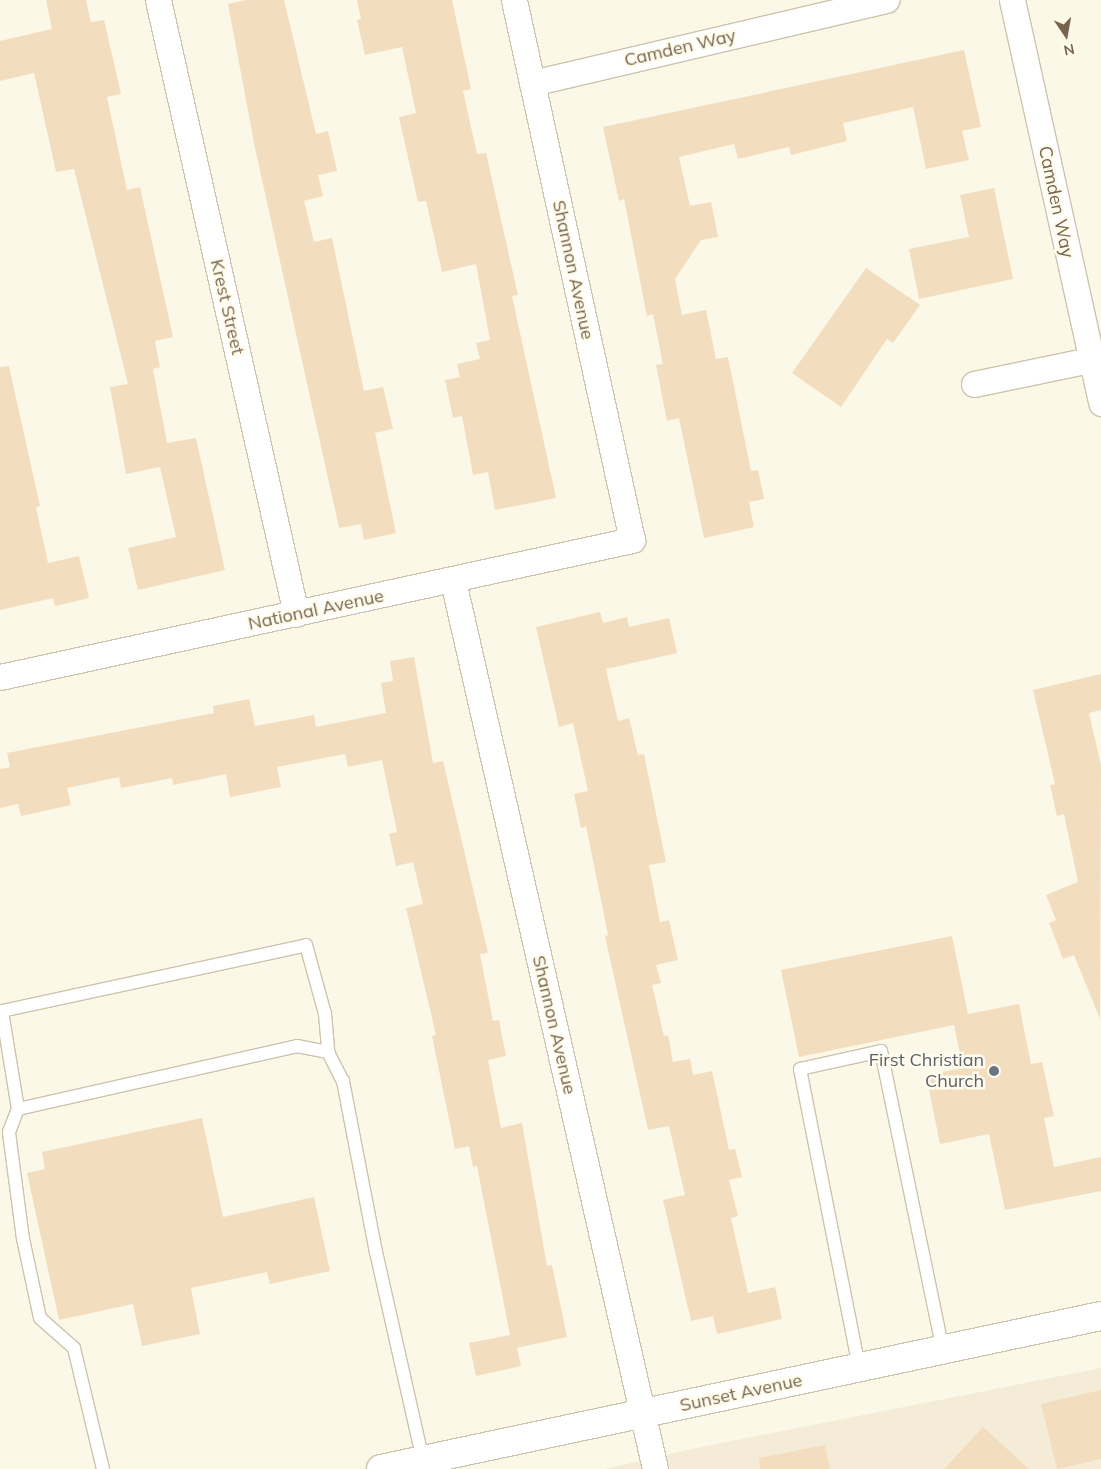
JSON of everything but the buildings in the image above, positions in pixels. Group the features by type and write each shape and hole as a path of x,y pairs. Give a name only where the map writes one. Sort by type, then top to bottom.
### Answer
{"main road":[{"name":"Sunset Avenue","path":"381,1469 1101,1316"}],"street":[{"name":"Krest Street","path":"158,0 296,614"},
{"name":"Shannon Avenue","path":"514,0 632,540"},
{"name":"Camden Way","path":"532,83 886,0"},
{"name":"Camden Way","path":"1012,0 1101,403"},
{"path":"974,384 1090,360"},
{"name":"National Avenue","path":"0,677 632,540"},
{"name":"Shannon Avenue","path":"453,580 655,1469"}],"lane":[{"path":"103,1469 74,1348 40,1318 23,1239 9,1132 18,1109 2,1011 306,945 325,1014 328,1052 343,1081 376,1252 423,1460"},
{"path":"18,1109 297,1046 328,1052"},
{"path":"859,1368 800,1069 881,1050 944,1350"}],"shaded area":[{"path":"1101,1368 1101,1469 605,1469 696,1448"}],"place":[{"name":"First Christian Church","path":"994,1071"}]}
